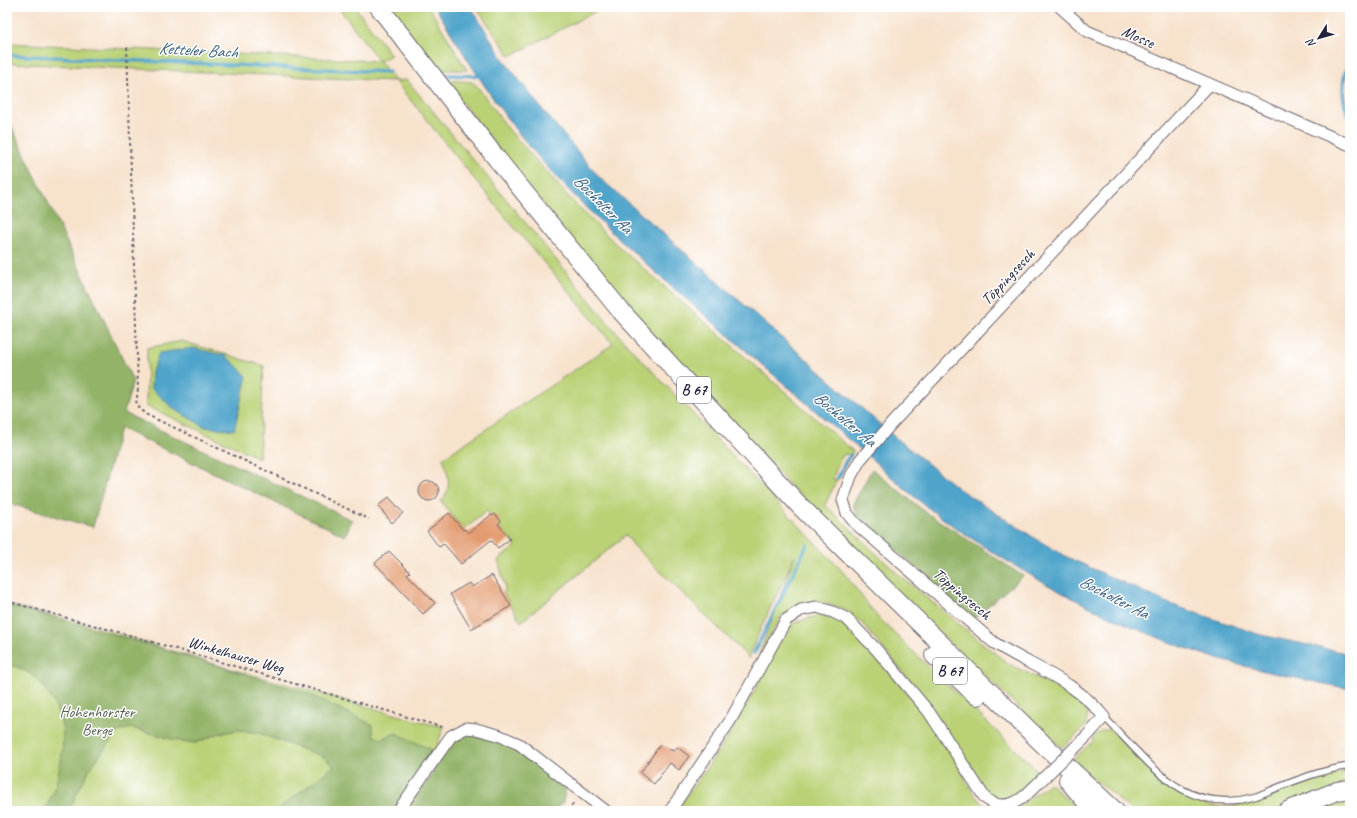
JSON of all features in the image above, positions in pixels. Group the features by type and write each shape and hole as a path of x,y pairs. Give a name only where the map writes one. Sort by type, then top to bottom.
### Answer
{"highway":[{"name":"B 67","path":"368,7 493,169 619,322 793,512 858,579 957,678 1103,811"},
{"name":"B 67","path":"379,7 497,159 620,310 799,505 1043,744 1115,811"},
{"name":"B 67","path":"1043,744 1066,761 1125,811"},
{"name":"B 67","path":"1065,776 1094,811"},
{"path":"1287,811 1337,791 1350,789"},
{"path":"1307,811 1324,802 1350,795"}],"street":[{"name":"Mosse","path":"1060,7 1087,31 1209,85"},
{"path":"1209,85 1350,145"},
{"name":"Töppingsesch","path":"1104,717 1095,706 1064,681 1013,655 993,642 855,523 847,513 843,500 851,476 860,460 892,423 1209,85"},
{"path":"670,811 730,721 786,620 801,610 817,607 833,612 847,619 886,660 929,712 985,798 998,805 1015,803 1027,794 1087,736 1104,717"},
{"path":"398,811 451,736 466,728 476,729 519,744 606,811"}],"lane":[{"path":"1104,717 1162,778 1177,790 1197,799 1221,804 1249,799 1328,769 1350,766"}],"path":[{"path":"127,47 138,389 136,406 145,414 369,519"},
{"name":"Winkelhauser Weg","path":"7,601 458,731"}],"green space":[{"path":"338,7 355,7 391,55 380,61 395,81 7,63 7,43 379,61"},
{"path":"387,7 429,7 467,70 437,70"},
{"path":"476,7 604,7 510,56"},
{"path":"407,80 621,338 843,572 879,619 1038,771 1015,796 1000,800 987,793 940,720 907,677 861,622 844,609 820,602 795,607 782,616 759,655 795,555 750,652 750,659 634,546 626,535 521,622 504,594 505,586 498,560 516,546 487,511 463,530 441,501 445,496 448,486 448,475 443,458 613,344 507,219 395,81"},
{"path":"444,80 472,82 477,86 509,130 575,204 621,249 853,451 851,455 846,454 842,456 832,479 837,479 825,505 899,575 1007,663 1074,696 1088,713 1086,726 1062,748 888,585 818,516 671,356 589,262"},
{"path":"7,123 10,123 133,381 124,413 352,520 345,536 120,428 93,527 7,503"},
{"path":"182,341 264,366 259,458 146,406 147,348"},
{"path":"872,469 924,511 1023,576 973,619 856,514 853,504"},
{"name":"Hohenhorster Berge","path":"7,605 83,623 228,668 430,724 444,726 436,749 391,811 7,811"},
{"path":"7,605 112,634 306,693 373,725 373,735 380,739 396,733 432,750 423,772 394,811 276,811 334,766 324,757 258,733 238,730 217,734 196,743 183,742 131,728 117,732 89,770 68,811 43,811 52,794 59,770 63,746 62,726 55,706 43,686 27,672 17,667 7,665"},
{"path":"820,615 836,620 845,626 870,650 939,734 954,757 975,795 987,807 995,811 676,811 727,739 762,677 779,643 793,623"},
{"path":"1108,729 1116,732 1162,780 1189,799 1205,804 1222,807 1236,806 1257,800 1313,779 1340,772 1350,771 1350,784 1280,811 1132,811 1072,760 1093,741 1092,738 1100,732"},
{"path":"470,734 502,741 515,747 566,787 563,802 554,811 405,811 430,778 445,746"},
{"path":"1050,783 1079,811 1012,811"},
{"path":"1350,802 1350,811 1314,811 1333,803"}],"water":[{"name":"Bocholter Aa","path":"435,7 471,7 505,62 600,178 890,433 959,489 1036,539 1069,558 1170,604 1261,635 1350,654 1350,689 1234,664 1180,646 1142,631 1066,595 1030,575 994,553 927,507 655,272 568,190 516,130 494,100"},
{"path":"193,348 226,356 247,376 234,430 205,427 174,409 151,388 152,372 159,353"}],"building":[{"path":"429,481 436,484 439,491 436,498 429,501 422,498 419,491 422,484"},
{"path":"389,497 403,513 392,523 378,506"},
{"path":"449,513 463,530 465,529 468,533 491,515 492,516 495,514 501,521 498,524 510,539 498,548 491,540 461,564 444,544 439,547 427,531"},
{"path":"389,551 410,572 407,574 435,603 423,614 375,563"},
{"path":"492,575 511,606 471,629 450,594 469,583 472,587"},
{"path":"660,745 674,751 677,747 689,756 679,770 670,763 654,784 640,773"}],"waterway":[{"name":"Ketteler Bach","path":"7,55 389,72"},
{"path":"1350,60 1345,74 1343,90 1345,105 1350,119"},
{"path":"447,75 481,76"},
{"path":"838,478 846,461 851,455"},
{"path":"754,653 807,545"}]}
